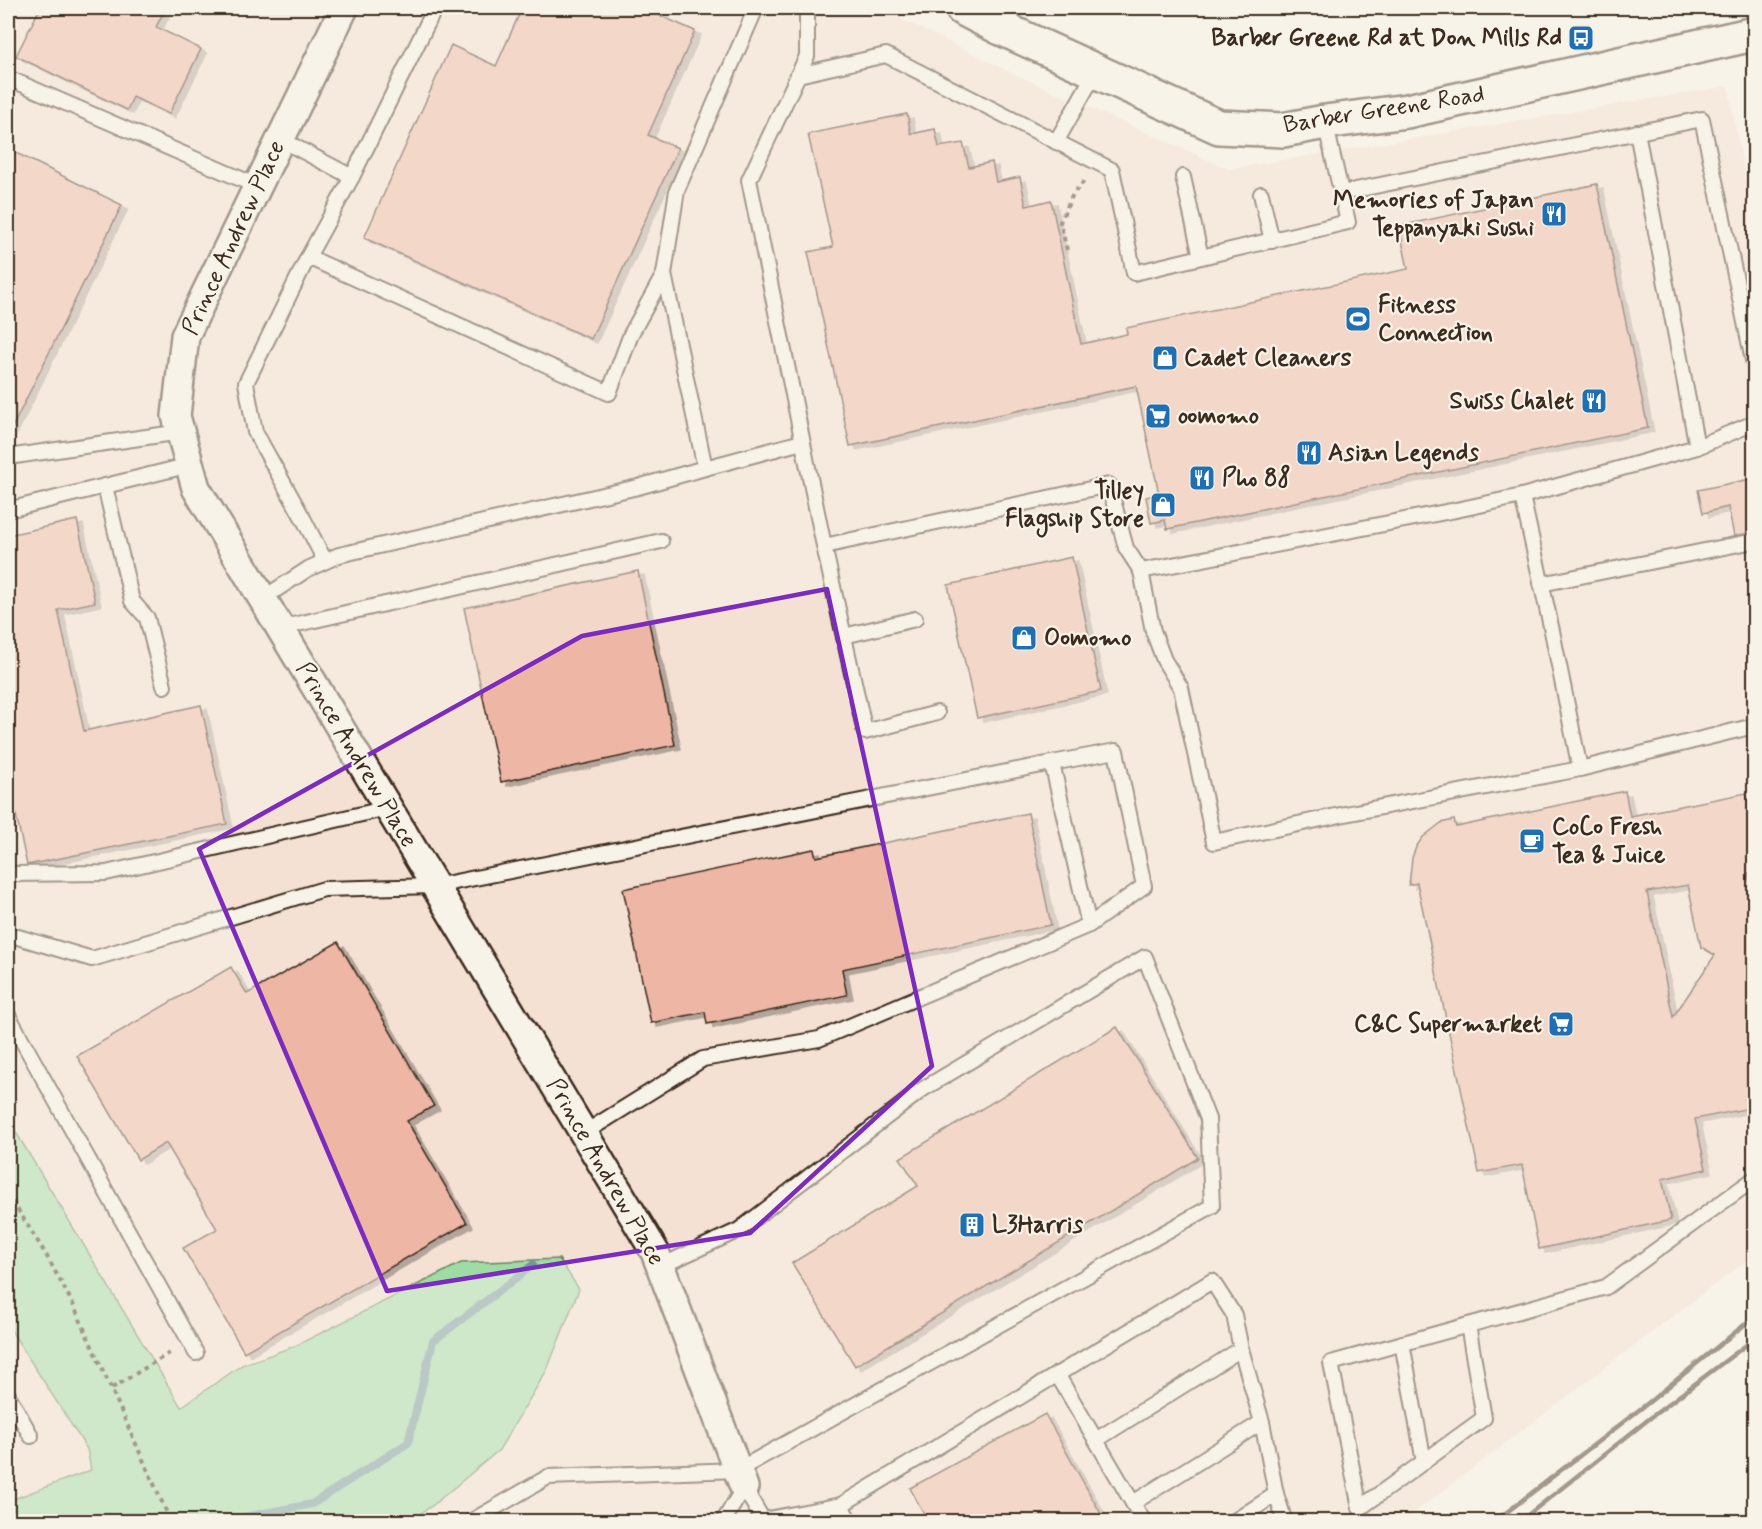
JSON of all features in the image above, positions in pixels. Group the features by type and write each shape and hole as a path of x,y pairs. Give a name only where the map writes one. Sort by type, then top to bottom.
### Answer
{"street":[{"name":"Prince Andrew Place","path":"344,8 184,336 177,416 196,488 655,1252 741,1478"},
{"name":"Barber Greene Road","path":"962,8 1004,18 1096,71 1219,127 1283,130 1407,111 1755,34"}],"lane":[{"path":"325,561 255,432 246,383 308,257 352,177 435,8"},
{"path":"308,257 609,393 631,334 664,274 677,190 756,8"},
{"path":"807,8 807,56 748,180 824,546 866,732 937,713"},
{"path":"798,75 886,55 1112,170 1134,273 1348,222 1325,122"},
{"path":"1056,142 1096,71"},
{"path":"8,78 257,186"},
{"path":"1341,193 1702,119 1755,364"},
{"path":"1637,132 1697,447"},
{"path":"280,139 352,177"},
{"path":"1183,177 1201,257"},
{"path":"1261,194 1272,241"},
{"path":"664,274 705,468"},
{"path":"1141,571 1522,496 1697,447 1755,423"},
{"path":"8,457 181,432"},
{"path":"262,599 308,569 339,555 638,487 802,441"},
{"path":"8,510 190,465"},
{"path":"824,546 1109,485 1126,548 1141,571 1153,631 1164,660 1181,688 1214,842 1345,814 1580,769 1755,726"},
{"path":"105,486 132,601 147,618 164,686"},
{"path":"1522,496 1580,769"},
{"path":"280,628 661,541"},
{"path":"1541,584 1755,541"},
{"path":"844,636 915,619"},
{"path":"8,934 92,959 324,890 435,886 1116,751 1144,886 1089,925 819,1039 703,1059 584,1133"},
{"path":"1052,763 1089,925"},
{"path":"8,874 106,873 388,808"},
{"path":"470,1521 548,1477 741,1478 1212,1206 1208,1119 1145,957 922,1089 738,1230 661,1266"},
{"path":"8,1015 192,1347"},
{"path":"1468,1325 1484,1418 1360,1508 1330,1363 1402,1343 1606,1287 1755,1179"},
{"path":"741,1478 764,1521 841,1505 1212,1281 1234,1315 1262,1422 1276,1494 1285,1521"},
{"path":"1402,1343 1424,1462"},
{"path":"1096,1440 1241,1348"},
{"path":"1057,1374 1144,1521"},
{"path":"8,1395 31,1436"},
{"path":"1133,1503 1262,1422"},
{"path":"723,1521 741,1478"},
{"path":"1233,1521 1276,1494"},
{"path":"841,1505 850,1521"}],"path":[{"path":"1067,250 1060,222 1073,194 1100,164"},
{"path":"8,1194 62,1283 171,1521"},
{"path":"112,1388 192,1347"}],"highlighted area":[{"path":"827,589 932,1066 750,1233 387,1291 199,849 582,636"}],"shaded area":[{"path":"8,8 880,8 1010,72 1229,169 1728,86 1754,225 1754,1255 1403,1521 231,1521 178,1400 8,1119"},
{"path":"8,1326 87,1449 91,1470 8,1501"}],"green space":[{"path":"8,1119 181,1407 242,1365 295,1346 461,1263 559,1259 579,1289 547,1370 499,1450 432,1506 409,1521 8,1521 8,1501 91,1470 87,1449 8,1326"}],"building":[{"path":"40,8 152,8 163,13 156,27 201,49 169,114 133,97 127,110 16,56"},
{"path":"522,8 643,8 695,31 648,135 678,148 591,339 364,238 451,45 496,66"},
{"path":"907,114 911,134 935,129 939,147 963,143 969,167 992,162 996,182 1020,177 1026,206 1051,200 1081,344 1127,334 1126,328 1408,269 1399,226 1597,184 1648,428 1167,529 1165,520 1151,523 1146,497 1159,494 1136,386 850,446 808,252 833,247 808,134"},
{"path":"8,149 122,205 8,436"},
{"path":"1755,478 1755,532 1734,536 1728,507 1703,513 1698,490"},
{"path":"77,520 95,602 58,610 84,731 201,705 227,824 27,865 13,801 8,803 8,535"},
{"name":"Oomomo","path":"1072,557 1101,691 977,718 948,585"},
{"path":"638,571 675,745 501,782 464,608"},
{"name":"C&C Supermarket","path":"1625,791 1630,816 1746,793 1755,826 1755,872 1748,873 1755,906 1755,1107 1695,1119 1706,1169 1662,1179 1671,1220 1539,1249 1522,1165 1479,1173 1417,883 1409,885 1412,858 1423,837 1441,823 1454,820 1456,827","holes":["1688,885 1701,947 1715,955 1673,1017 1647,892"]},
{"path":"1028,813 1051,925 842,969 847,995 707,1024 705,1012 651,1023 623,889 814,849 816,857"},
{"path":"338,942 434,1106 407,1121 467,1223 244,1352 183,1248 217,1229 166,1143 138,1160 77,1056 231,967 247,994"},
{"name":"L3Harris","path":"1117,1027 1198,1158 855,1366 792,1263 918,1186 900,1158"},
{"path":"1045,1414 1105,1521 928,1521 910,1488"}],"waterway":[{"path":"217,1522 312,1504 408,1443 433,1341 533,1265"}],"railway":[{"path":"1494,1522 1648,1403 1754,1317"},
{"path":"1519,1522 1754,1339"}],"place":[{"name":"Barber Greene Rd at Don Mills Rd","path":"1581,38"},
{"name":"Memories of Japan Teppanyaki Sushi","path":"1554,214"},
{"name":"Fitness Connection","path":"1358,319"},
{"name":"Cadet Cleaners","path":"1165,358"},
{"name":"Swiss Chalet","path":"1594,401"},
{"name":"oomomo","path":"1158,416"},
{"name":"Asian Legends","path":"1309,453"},
{"name":"Pho 88","path":"1202,478"},
{"name":"Tilley Flagship Store","path":"1163,505"},
{"name":"Oomomo","path":"1024,638"},
{"name":"CoCo Fresh Tea & Juice","path":"1532,841"},
{"name":"C&C Supermarket","path":"1561,1024"},
{"name":"L3Harris","path":"972,1225"}]}
